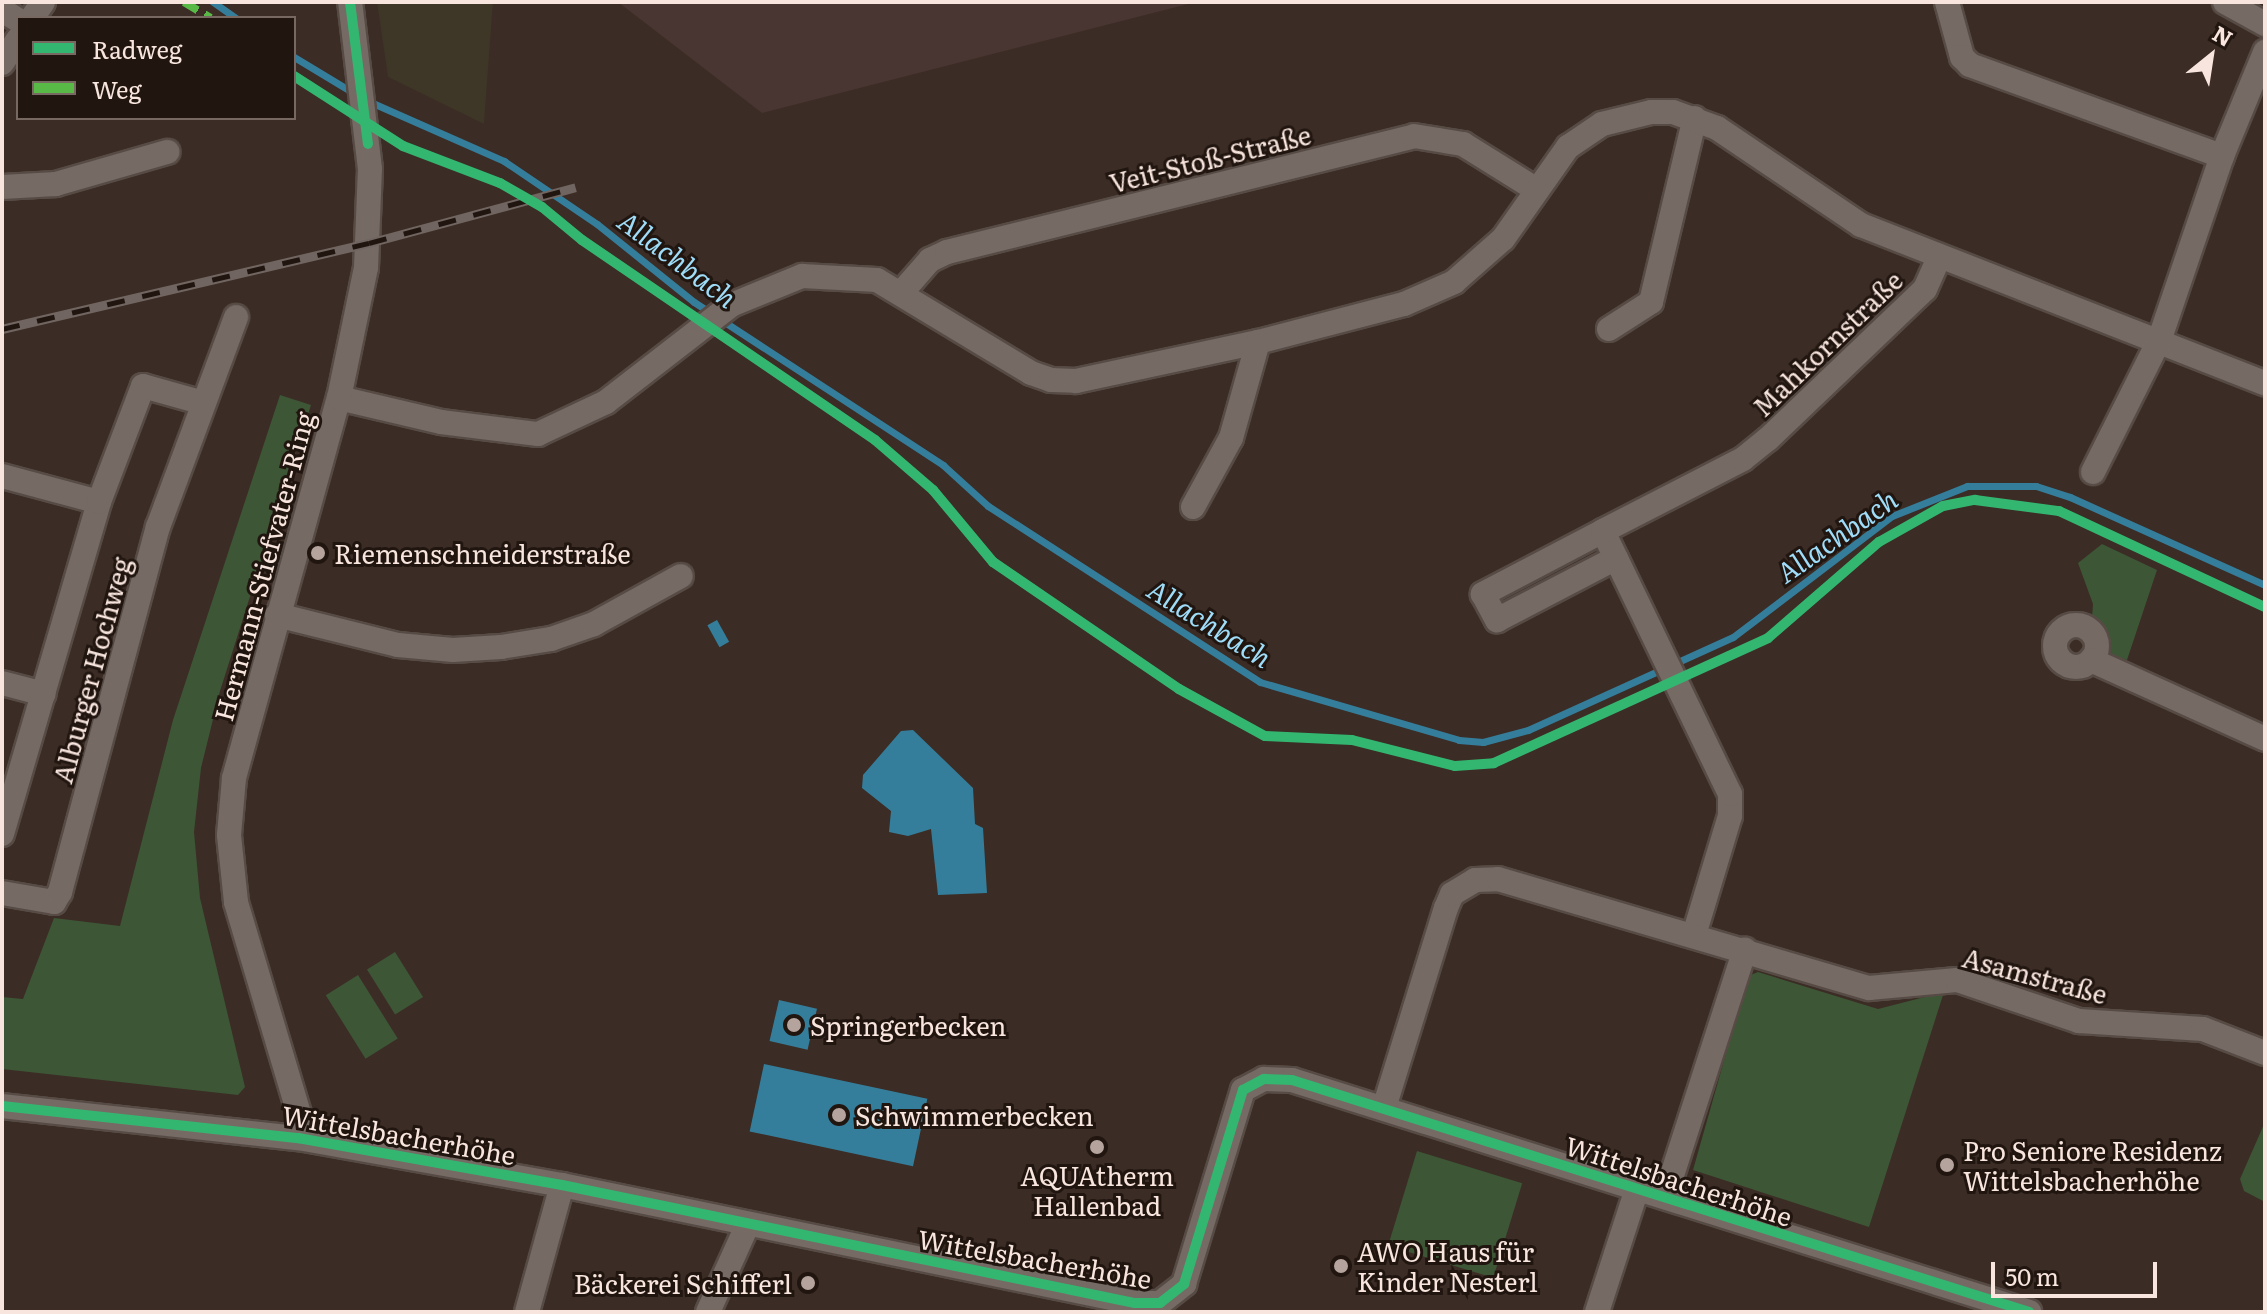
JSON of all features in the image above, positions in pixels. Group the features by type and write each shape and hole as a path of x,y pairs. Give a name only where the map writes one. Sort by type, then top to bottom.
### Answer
{"street":[{"name":"Hermann-Stiefvater-Ring","path":"298,1138 300,1117 236,902 229,835 234,778 339,398 366,268 368,144 350,2"},
{"path":"1947,2 1962,57 1970,65 2222,156"},
{"path":"2225,2 2265,24"},
{"path":"2,63 16,42"},
{"path":"2093,472 2159,341 2222,156 2265,52"},
{"path":"339,398 441,422 538,434 606,402 731,305 802,276 856,276 902,292 1031,373 1051,380 1076,381 1258,342 1404,304 1454,282 1503,239 1568,147 1602,124 1651,112 1695,118 1717,128 1861,225 2265,383"},
{"path":"1609,329 1651,302 1695,118"},
{"name":"Veit-Stoß-Straße","path":"902,292 930,260 947,252 1414,136 1463,144 1537,190"},
{"path":"2,187 56,184 167,152"},
{"name":"Mahkornstraße","path":"1616,558 1497,620 1483,594 1743,459 1768,439 1925,289 1939,257"},
{"name":"Alburger Hochweg","path":"2,893 54,902 60,892 158,527 236,317"},
{"path":"1193,507 1231,438 1258,342"},
{"name":"Alburger Hochweg","path":"2,834 99,502 143,386 204,403"},
{"path":"2,476 99,502"},
{"path":"1603,531 1730,794 1730,816 1694,935"},
{"path":"1533,568 1546,594"},
{"path":"277,615 398,645 453,650 501,647 551,639 594,624 681,576"},
{"path":"2091,660 2265,739"},
{"path":"2,683 44,694"},
{"name":"Asamstraße","path":"1384,1108 1446,908 1462,885 1498,879 1869,988 1957,980 2079,1021 2203,1029 2265,1053"},
{"path":"1665,1197 1745,950"},
{"name":"Wittelsbacherhöhe","path":"4,1114 298,1138 562,1185 1135,1303 1176,1304 1243,1090 1264,1079 1292,1080 2029,1312"},
{"path":"527,1312 562,1185"},
{"path":"1597,1312 1637,1189"},
{"path":"708,1312 748,1224"}],"shaded area":[{"path":"377,2 493,2 484,124 388,77"},
{"path":"618,2 1196,2 762,113"}],"green space":[{"path":"280,395 311,405 220,691 201,768 194,832 200,898 245,1087 238,1095 2,1069 2,997 23,999 54,918 120,926 173,720"},
{"path":"2102,544 2157,570 2127,660 2110,655 2106,634 2092,618 2093,604 2078,563"},
{"path":"395,952 423,997 395,1014 367,969"},
{"path":"1758,972 1878,1009 1944,992 1869,1227 1693,1170 1748,976"},
{"path":"358,975 398,1039 366,1059 326,995"},
{"path":"2265,1122 2265,1202 2244,1191 2240,1179"},
{"path":"1417,1151 1522,1183 1493,1278 1388,1246"}],"water":[{"path":"717,620 729,642 719,647 707,625"},
{"path":"913,730 973,788 975,824 983,828 987,893 938,895 931,829 908,836 889,832 891,811 862,788 863,775 901,731"},
{"name":"Springerbecken","path":"779,1000 817,1009 808,1050 770,1041"},
{"name":"Schwimmerbecken","path":"764,1064 927,1099 913,1166 750,1131"}],"waterway":[{"name":"Allachbach","path":"213,2 233,16"},
{"name":"Allachbach","path":"296,58 357,95"},
{"name":"Allachbach","path":"368,101 504,161 597,224 694,302 943,465 988,506 1260,682 1459,740 1483,742 1528,730 1733,637 1892,516 1967,486 2036,486 2070,497 2265,585"}],"railway":[{"path":"2,329 369,243 576,187"}],"marked path":[{"path":"184,2 208,16"}],"cycle path":[{"path":"350,2 368,144"},
{"path":"296,77 403,146 500,183 542,207 582,240 875,440 933,490 993,562 1179,689 1265,736 1352,740 1455,766 1494,763 1768,638 1879,542 1943,506 1975,500 2059,511 2265,607"},
{"path":"2,1106 298,1138 562,1185 1135,1303 1160,1303 1184,1284 1243,1090 1264,1079 1292,1080 2029,1312"}],"place":[{"name":"Riemenschneiderstraße","path":"318,553"},
{"name":"Springerbecken","path":"794,1025"},
{"name":"Schwimmerbecken","path":"839,1115"},
{"name":"AQUAtherm Hallenbad","path":"1097,1147"},
{"name":"Pro Seniore Residenz Wittelsbacherhöhe","path":"1947,1165"},
{"name":"AWO Haus für Kinder Nesterl","path":"1341,1266"},
{"name":"Bäckerei Schifferl","path":"808,1283"}]}
